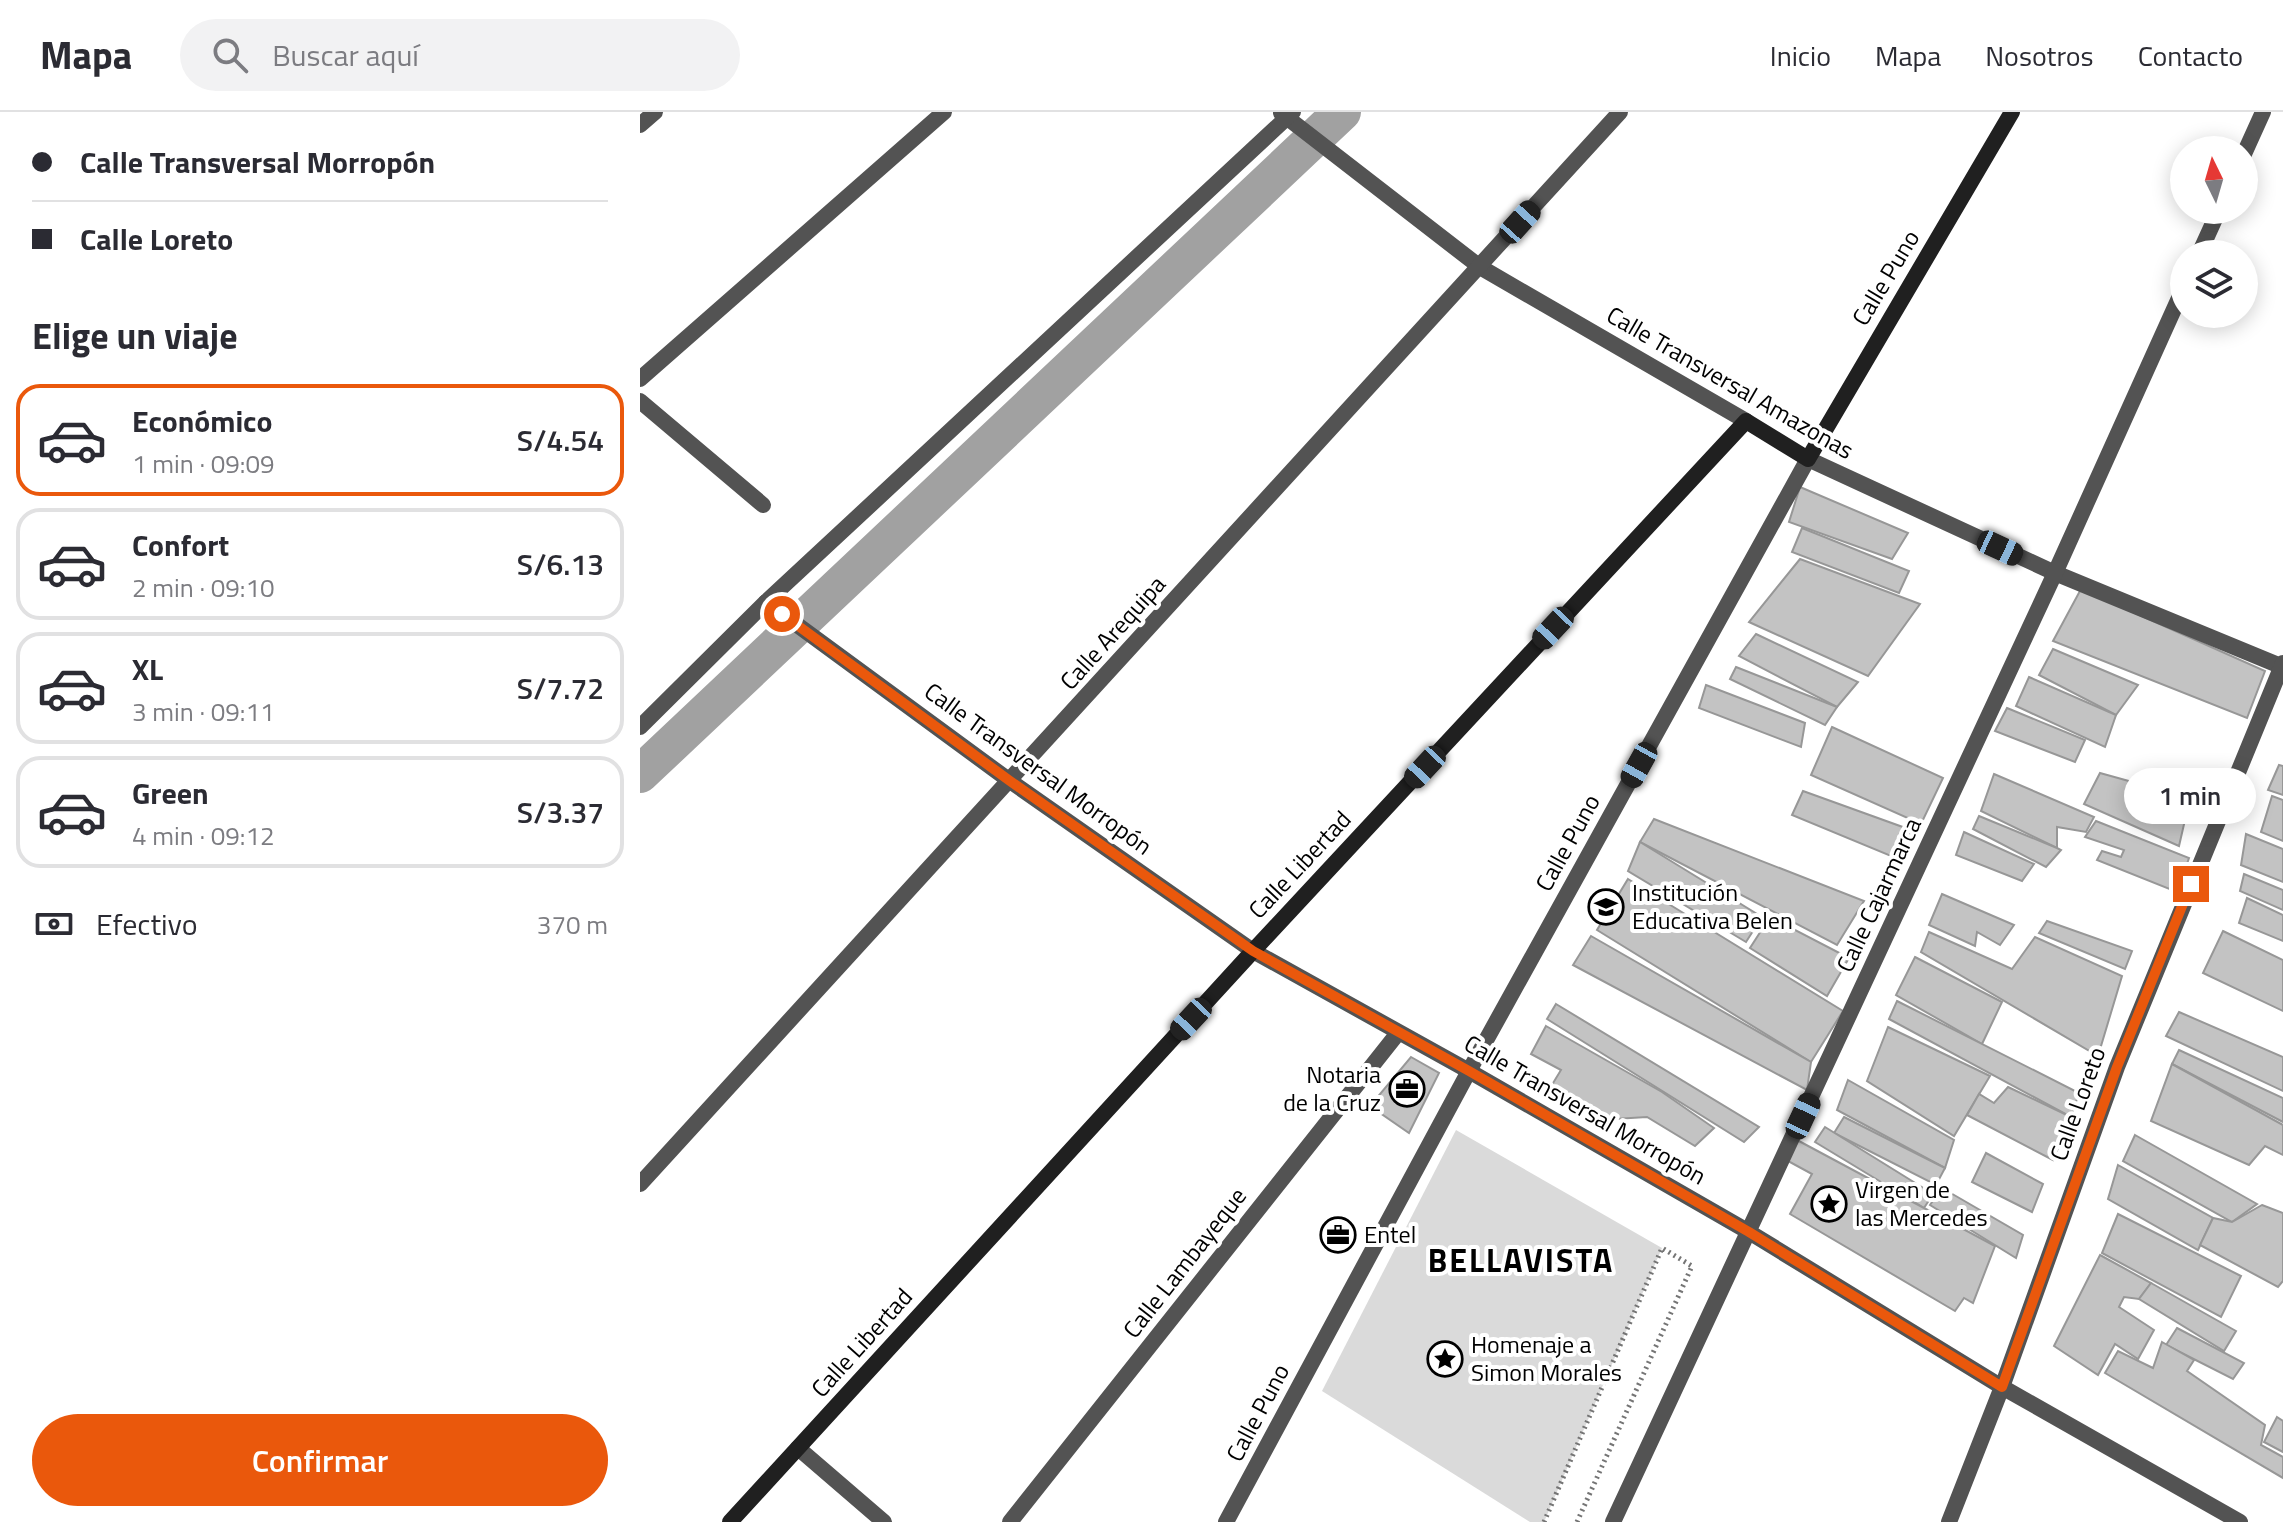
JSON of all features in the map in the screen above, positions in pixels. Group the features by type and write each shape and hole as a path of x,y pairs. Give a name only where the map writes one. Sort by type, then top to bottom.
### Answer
{"main road":[{"name":"Calle Puno","path":"1808,459 2012,112"},
{"name":"Calle Transversal Amazonas","path":"1746,421 1808,459"},
{"name":"Calle Libertad","path":"730,1522 1253,951 1746,421"}],"street":[{"path":"640,125 655,112"},
{"path":"640,379 944,112"},
{"name":"Calle Arequipa","path":"640,1184 1620,112"},
{"path":"2252,136 2263,112"},
{"path":"640,727 766,602 1287,114"},
{"name":"Calle Transversal Amazonas","path":"1287,114 1480,267 1746,421"},
{"name":"Calle Cajarmarca","path":"1613,1522 2055,573 2170,318"},
{"path":"640,401 763,505"},
{"name":"Calle Transversal Amazonas","path":"1808,459 2055,573 2283,665"},
{"name":"Calle Puno","path":"1226,1522 1469,1071 1808,459"},
{"name":"Calle Transversal Morropón","path":"766,602 1010,781 1253,951 1749,1232 2002,1387 2240,1522"},
{"name":"Calle Loreto","path":"1949,1522 2002,1387 2117,1067 2283,665"},
{"name":"Calle Lambayeque","path":"1010,1522 1398,1033"},
{"path":"798,1448 884,1522"}],"path":[{"path":"1544,1522 1662,1248 1692,1266 1577,1522"}],"shaded area":[{"path":"1456,1130 1662,1248 1544,1522 1530,1522 1322,1391"}],"building":[{"path":"1800,487 1908,533 1892,559 1789,522"},
{"path":"1802,528 1909,571 1899,593 1792,552"},
{"path":"1800,559 1920,604 1868,676 1749,622"},
{"path":"2081,589 2265,671 2247,718 2053,641"},
{"path":"1756,634 1858,682 1837,707 1739,656"},
{"path":"2053,649 2138,685 2116,715 2039,675"},
{"path":"1736,667 1837,707 1825,725 1730,679"},
{"path":"2029,677 2116,715 2105,747 2016,706"},
{"path":"1706,685 1805,723 1801,747 1699,708"},
{"path":"2007,708 2085,740 2075,762 1995,731"},
{"path":"1832,727 1943,778 1921,824 1811,775"},
{"path":"2279,765 2283,766 2283,795 2268,790"},
{"path":"2100,773 2190,798 2179,846 2084,804"},
{"path":"1994,774 2094,817 2086,832 2057,827 2057,848 1981,811"},
{"path":"1803,791 1911,830 1903,861 1792,815"},
{"path":"2272,796 2283,800 2283,841 2261,832"},
{"path":"1979,816 2061,850 2046,867 1973,829"},
{"path":"1654,819 1864,901 1837,945 1640,842"},
{"path":"2096,821 2189,858 2177,892 2097,860 2102,851 2121,857 2124,850 2085,837"},
{"path":"1964,832 2034,864 2022,881 1956,855"},
{"path":"2246,834 2283,849 2283,882 2241,865"},
{"path":"1640,842 1762,917 1746,942 1628,871"},
{"path":"2244,874 2283,890 2283,910 2240,891"},
{"path":"1628,879 1843,1011 1811,1062 1597,930"},
{"path":"1942,894 2014,925 2000,945 1977,932 1975,946 1929,925"},
{"path":"2247,898 2283,915 2283,941 2239,923"},
{"path":"1770,917 1849,958 1827,996 1750,948"},
{"path":"2047,921 2132,951 2125,969 2039,933"},
{"path":"2223,931 2283,960 2283,1011 2203,973"},
{"path":"1929,932 2012,969 2035,937 2122,976 2098,1056 1921,952"},
{"path":"1591,936 1811,1062 1807,1090 1573,965"},
{"path":"1915,957 2002,1002 1982,1044 1896,995"},
{"path":"1897,1001 2079,1093 2071,1117 1889,1019"},
{"path":"1556,1004 1759,1127 1744,1142 1547,1019"},
{"path":"2179,1012 2283,1057 2283,1091 2166,1036"},
{"path":"1546,1026 1662,1092 1714,1128 1695,1146 1647,1117 1598,1120 1547,1093 1561,1070 1531,1054"},
{"path":"1888,1027 1990,1076 1954,1136 1867,1081"},
{"path":"2179,1050 2283,1098 2283,1122 2172,1064"},
{"name":"Notaria de la Cruz","path":"1411,1057 1439,1073 1409,1133 1370,1106"},
{"path":"2172,1064 2283,1125 2283,1155 2265,1146 2249,1165 2151,1121"},
{"path":"1848,1080 1954,1140 1945,1168 1837,1110"},
{"path":"2008,1087 2071,1117 2053,1160 1967,1115 1979,1094 1994,1103"},
{"path":"1844,1117 1945,1168 1936,1185 1834,1133"},
{"path":"1825,1127 1933,1194 1924,1208 1815,1142"},
{"path":"2135,1135 2257,1204 2232,1222 2123,1161"},
{"path":"1797,1140 1995,1246 1973,1303 1964,1298 1955,1311 1790,1214 1812,1174 1788,1161"},
{"path":"1986,1153 2043,1184 2032,1212 1972,1182"},
{"path":"2118,1165 2213,1218 2198,1250 2108,1199"},
{"path":"1942,1188 2023,1235 2016,1258 1930,1205"},
{"path":"2262,1205 2283,1213 2283,1281 2278,1287 2200,1245 2213,1218 2232,1222"},
{"path":"2118,1214 2241,1276 2221,1317 2102,1253"},
{"path":"2100,1255 2151,1283 2139,1299 2124,1297 2119,1307 2154,1330 2138,1359 2115,1344 2098,1375 2054,1346"},
{"path":"2151,1283 2236,1331 2224,1351 2139,1299"},
{"path":"2177,1328 2244,1363 2233,1379 2166,1345"},
{"path":"2162,1342 2194,1360 2187,1371 2265,1425 2261,1445 2283,1457 2283,1478 2105,1373 2118,1351 2153,1368"},
{"path":"2277,1417 2283,1421 2283,1452 2264,1442"}],"waterway":[{"path":"640,774 1342,112"}],"place":[{"name":"Institución Educativa Belen","path":"1606,907"},
{"name":"Notaria de la Cruz","path":"1407,1089"},
{"name":"Virgen de las Mercedes","path":"1829,1204"},
{"name":"Entel","path":"1338,1235"},
{"name":"Homenaje a Simon Morales","path":"1445,1359"}],"district":[{"name":"BELLAVISTA","path":"1521,1261"}],"route":[{"path":"782,614 1010,781 1253,951 1749,1232 2002,1387 2117,1067 2191,884"}]}
